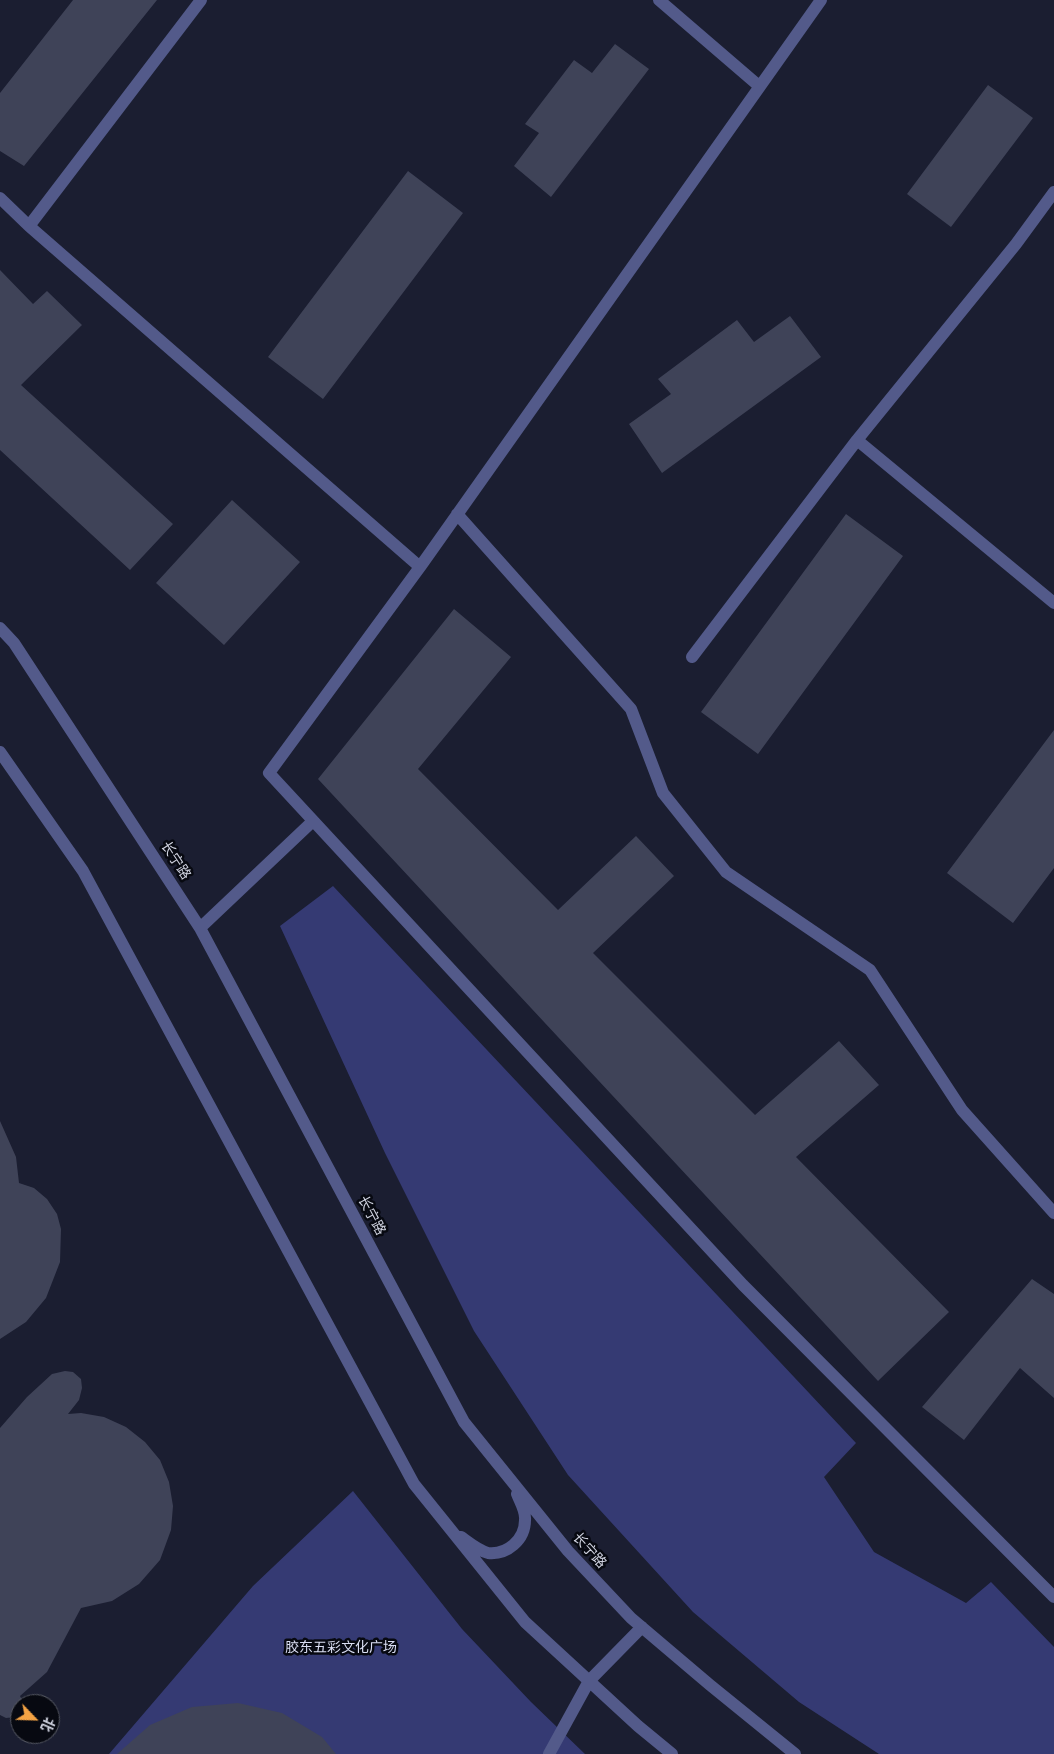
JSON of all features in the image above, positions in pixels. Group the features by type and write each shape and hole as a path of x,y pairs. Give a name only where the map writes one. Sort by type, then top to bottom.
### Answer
{"street":[{"path":"29,226 201,0"},
{"path":"659,0 759,86"},
{"path":"820,0 420,567 269,773 743,1285 1054,1597"},
{"path":"692,656 857,440 1010,251 1054,192"},
{"path":"0,198 29,226 420,567"},
{"path":"857,440 1054,602"},
{"path":"457,514 631,710 663,794 726,872 870,970 962,1110 1054,1214"},
{"name":"长宁路","path":"0,628 14,643 200,928 464,1422 568,1551 631,1618 795,1754"},
{"path":"0,752 83,871 414,1484 525,1622 672,1754"},
{"path":"200,928 313,820"},
{"path":"452,1532 486,1552 497,1553 515,1544 522,1533 526,1520 523,1508 506,1472"},
{"path":"549,1754 589,1681 642,1627"}],"green space":[{"path":"333,886 856,1443 824,1477 874,1552 966,1603 991,1582 1054,1647 1054,1754 879,1754 799,1702 693,1612 568,1475 474,1331 385,1153 280,926"},
{"name":"胶东五彩文化广场","path":"353,1491 462,1629 531,1702 585,1754 109,1754 253,1586"}],"building":[{"path":"73,0 157,0 24,166 0,151 0,93"},
{"path":"615,44 649,69 551,197 514,166 539,133 525,124 574,60 592,73"},
{"path":"988,85 1033,118 951,227 907,194"},
{"path":"408,171 463,213 323,399 268,357"},
{"path":"0,270 33,304 47,291 82,325 21,385 173,524 130,570 0,450"},
{"path":"790,316 821,357 662,473 629,424 671,394 658,379 737,320 754,342"},
{"path":"232,500 300,562 224,645 156,583"},
{"path":"846,514 903,556 758,754 701,712"},
{"path":"454,609 511,657 418,769 558,910 636,836 674,876 593,953 755,1115 839,1041 879,1085 796,1157 949,1312 878,1381 318,779"},
{"path":"1054,730 1054,868 1013,923 947,873"},
{"path":"0,1121 16,1157 19,1183 34,1188 47,1199 57,1214 61,1229 60,1262 46,1298 26,1322 0,1339"},
{"path":"1032,1279 1054,1294 1054,1398 1020,1368 964,1440 922,1407"},
{"path":"65,1371 73,1372 81,1379 82,1388 79,1400 68,1414 81,1413 104,1417 126,1427 145,1442 160,1460 169,1482 173,1506 171,1530 160,1560 139,1584 112,1601 81,1608 47,1672 22,1694 10,1694 10,1718 6,1718 0,1715 0,1428 27,1397 52,1374"},
{"path":"238,1703 282,1713 322,1737 336,1754 117,1754 150,1725 192,1707"}]}
